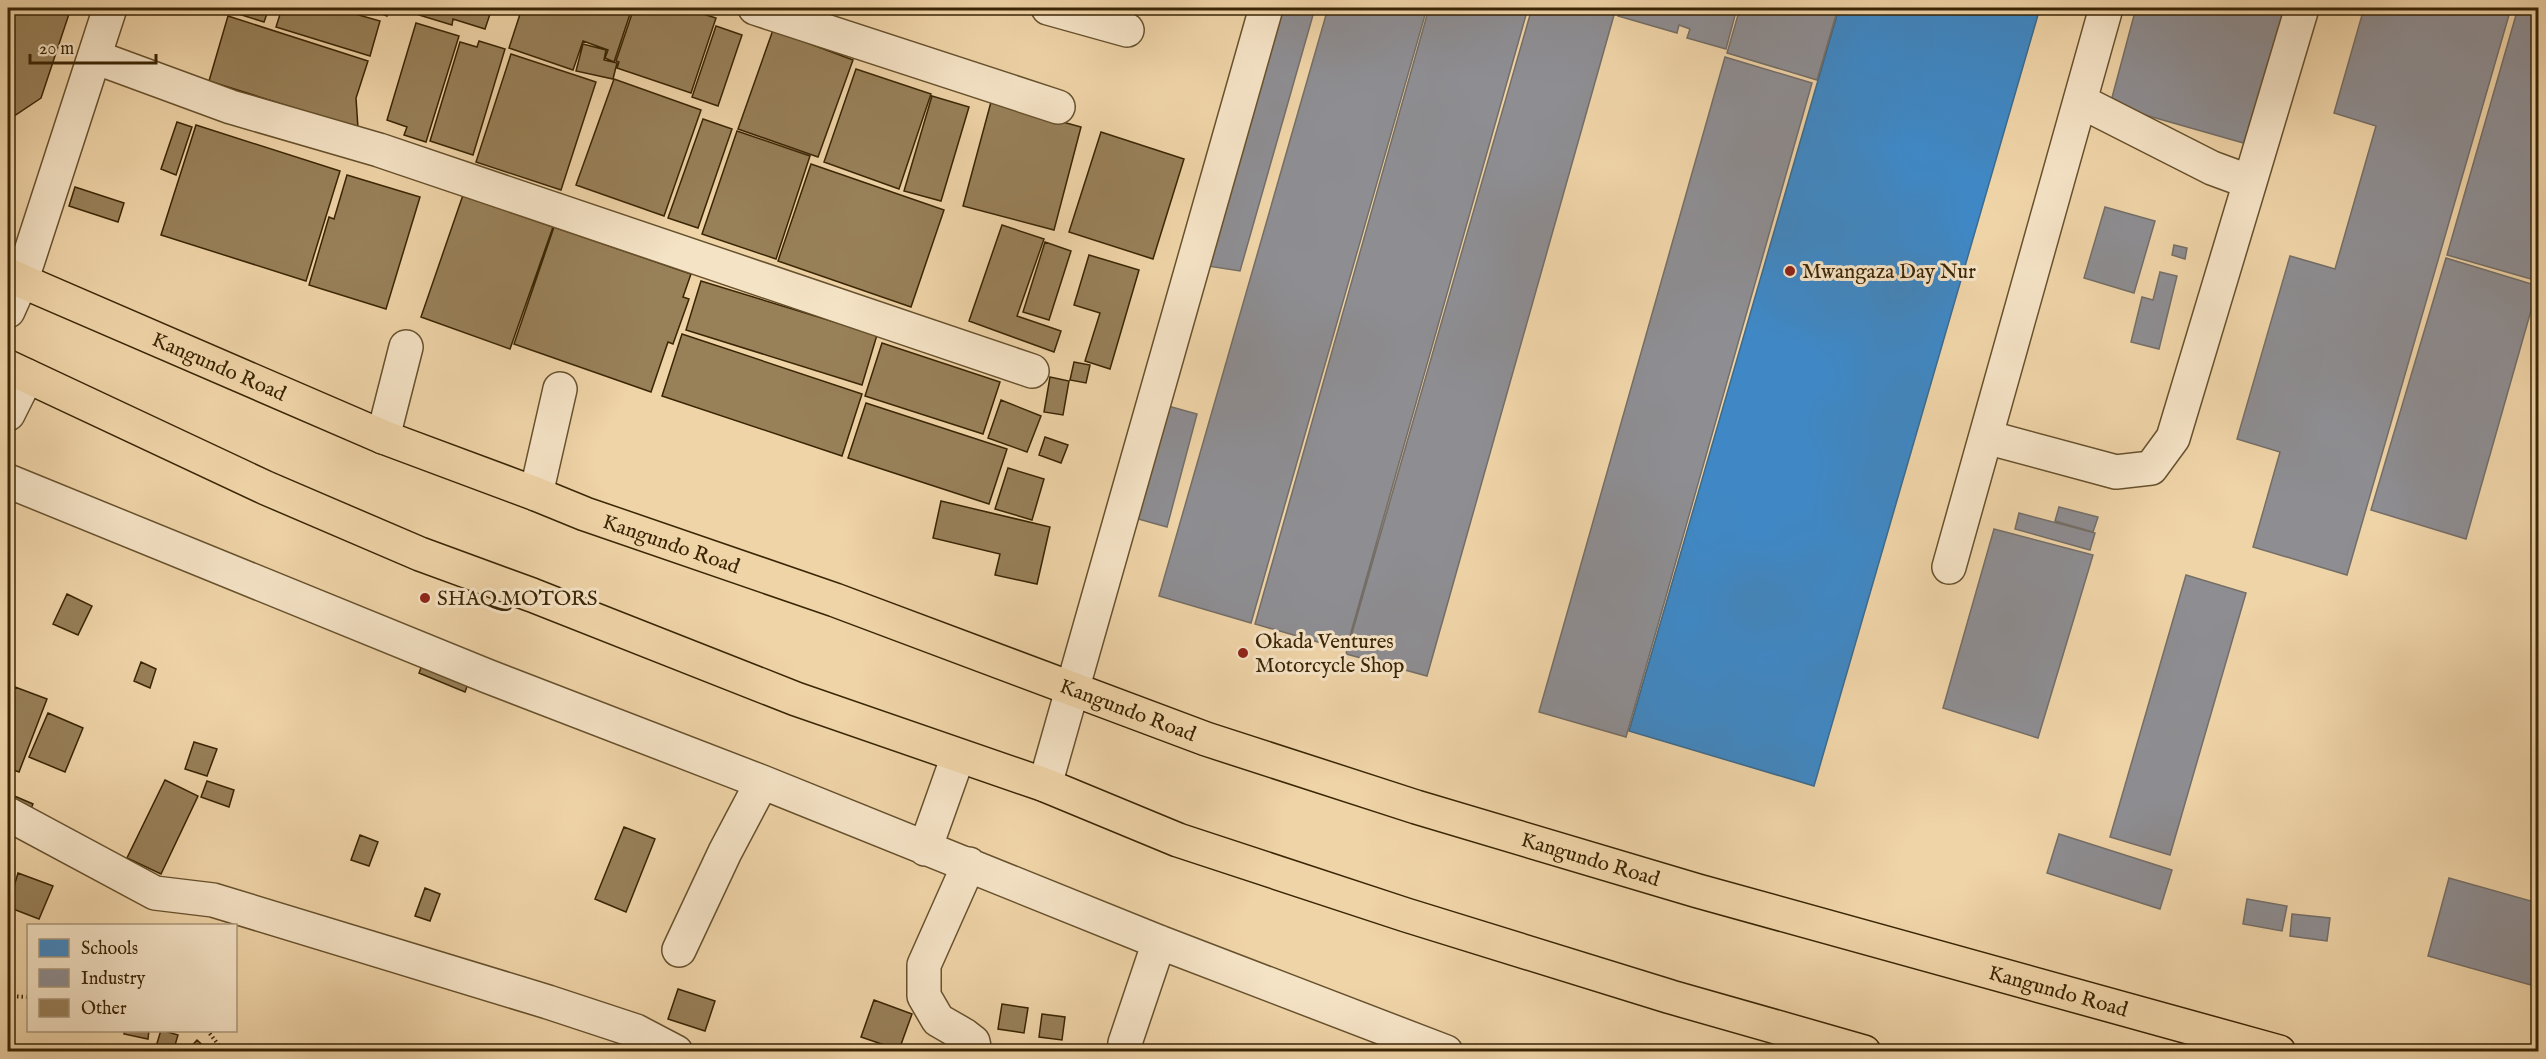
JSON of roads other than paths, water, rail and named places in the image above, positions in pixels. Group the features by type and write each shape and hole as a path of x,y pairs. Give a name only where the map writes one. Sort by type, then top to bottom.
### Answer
{"highway":[{"name":"Kangundo Road","path":"12,289 383,437 585,514 835,600 1206,739 1427,810 1698,891 2280,1052"},
{"path":"17,372 266,488 420,554 532,595 796,699 1045,785 1178,840 1406,915 1671,997 1864,1052"}],"street":[{"path":"12,289 110,8"},
{"path":"755,8 1058,107"},
{"path":"1048,8 1127,30"},
{"path":"1045,785 1266,8"},
{"path":"1949,567 2106,8"},
{"path":"1986,436 2116,472 2151,468 2173,438 2302,8"},
{"path":"94,57 231,107 379,150 1032,371"},
{"path":"2080,101 2212,168 2250,182"},
{"path":"383,437 406,347"},
{"path":"8,414 17,372"},
{"path":"536,494 560,389"},
{"path":"8,481 486,676 762,782 1159,942 1446,1052"},
{"path":"925,849 958,756"},
{"path":"679,950 725,852 762,782"},
{"path":"8,814 154,892 213,900 548,1002 636,1032 675,1052"},
{"path":"969,864 924,965 924,996 938,1020 973,1042 975,1052"},
{"path":"1124,1052 1159,942"}],"place":[{"name":"Mwangaza Day Nur","path":"1790,271"},
{"name":"SHAQ MOTORS","path":"425,598"},
{"name":"Okada Ventures Motorcycle Shop","path":"1243,653"}]}
